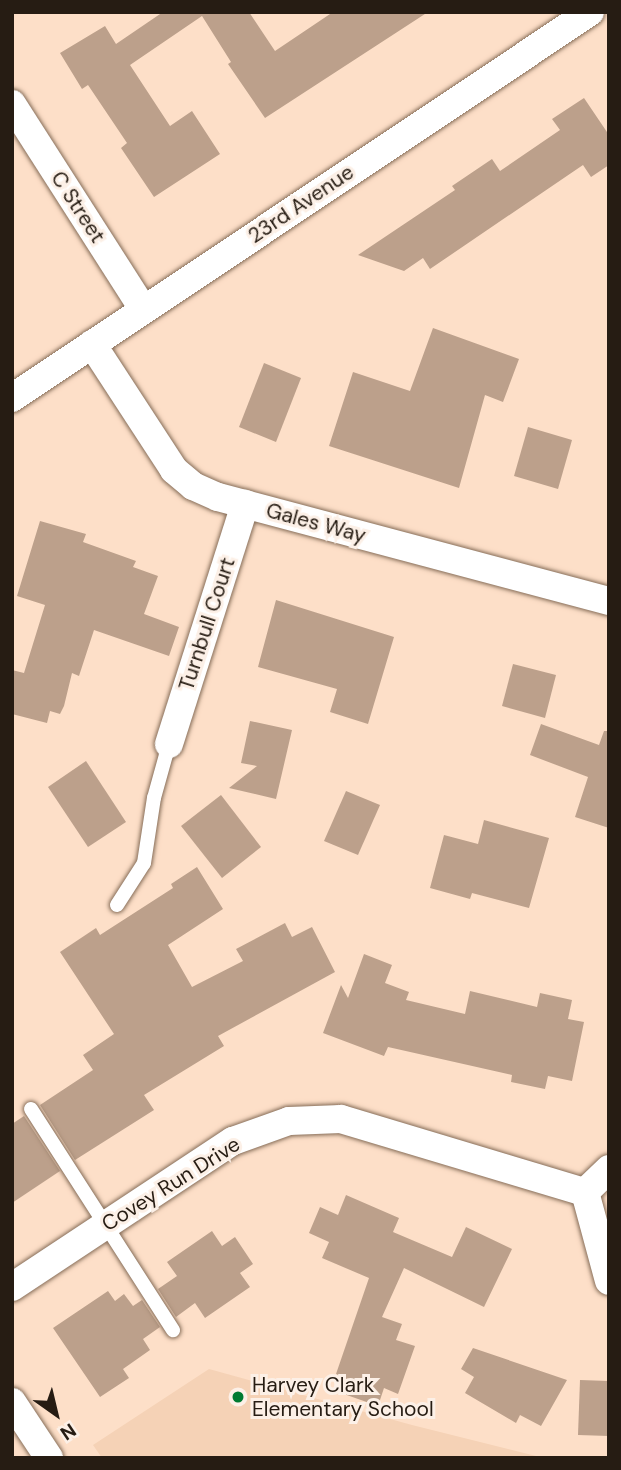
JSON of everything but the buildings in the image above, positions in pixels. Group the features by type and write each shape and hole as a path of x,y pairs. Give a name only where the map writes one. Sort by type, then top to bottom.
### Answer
{"street":[{"name":"23rd Avenue","path":"12,398 590,12"},
{"name":"C Street","path":"12,104 143,309"},
{"name":"Gales Way","path":"92,344 174,470 193,486 245,504 609,600"},
{"name":"Turnbull Court","path":"169,744 245,504"},
{"name":"Covey Run Drive","path":"12,1287 233,1141 289,1121 341,1119 585,1192"},
{"path":"609,1169 585,1192 609,1281"},
{"path":"12,1402 49,1458"}],"lane":[{"path":"117,905 144,863 154,798 169,744"},
{"path":"32,1109 173,1330"}],"shaded area":[{"name":"Harvey Clark Elementary School","path":"209,1369 544,1458 102,1458 93,1445"}],"place":[{"name":"Harvey Clark Elementary School","path":"238,1397"}]}
